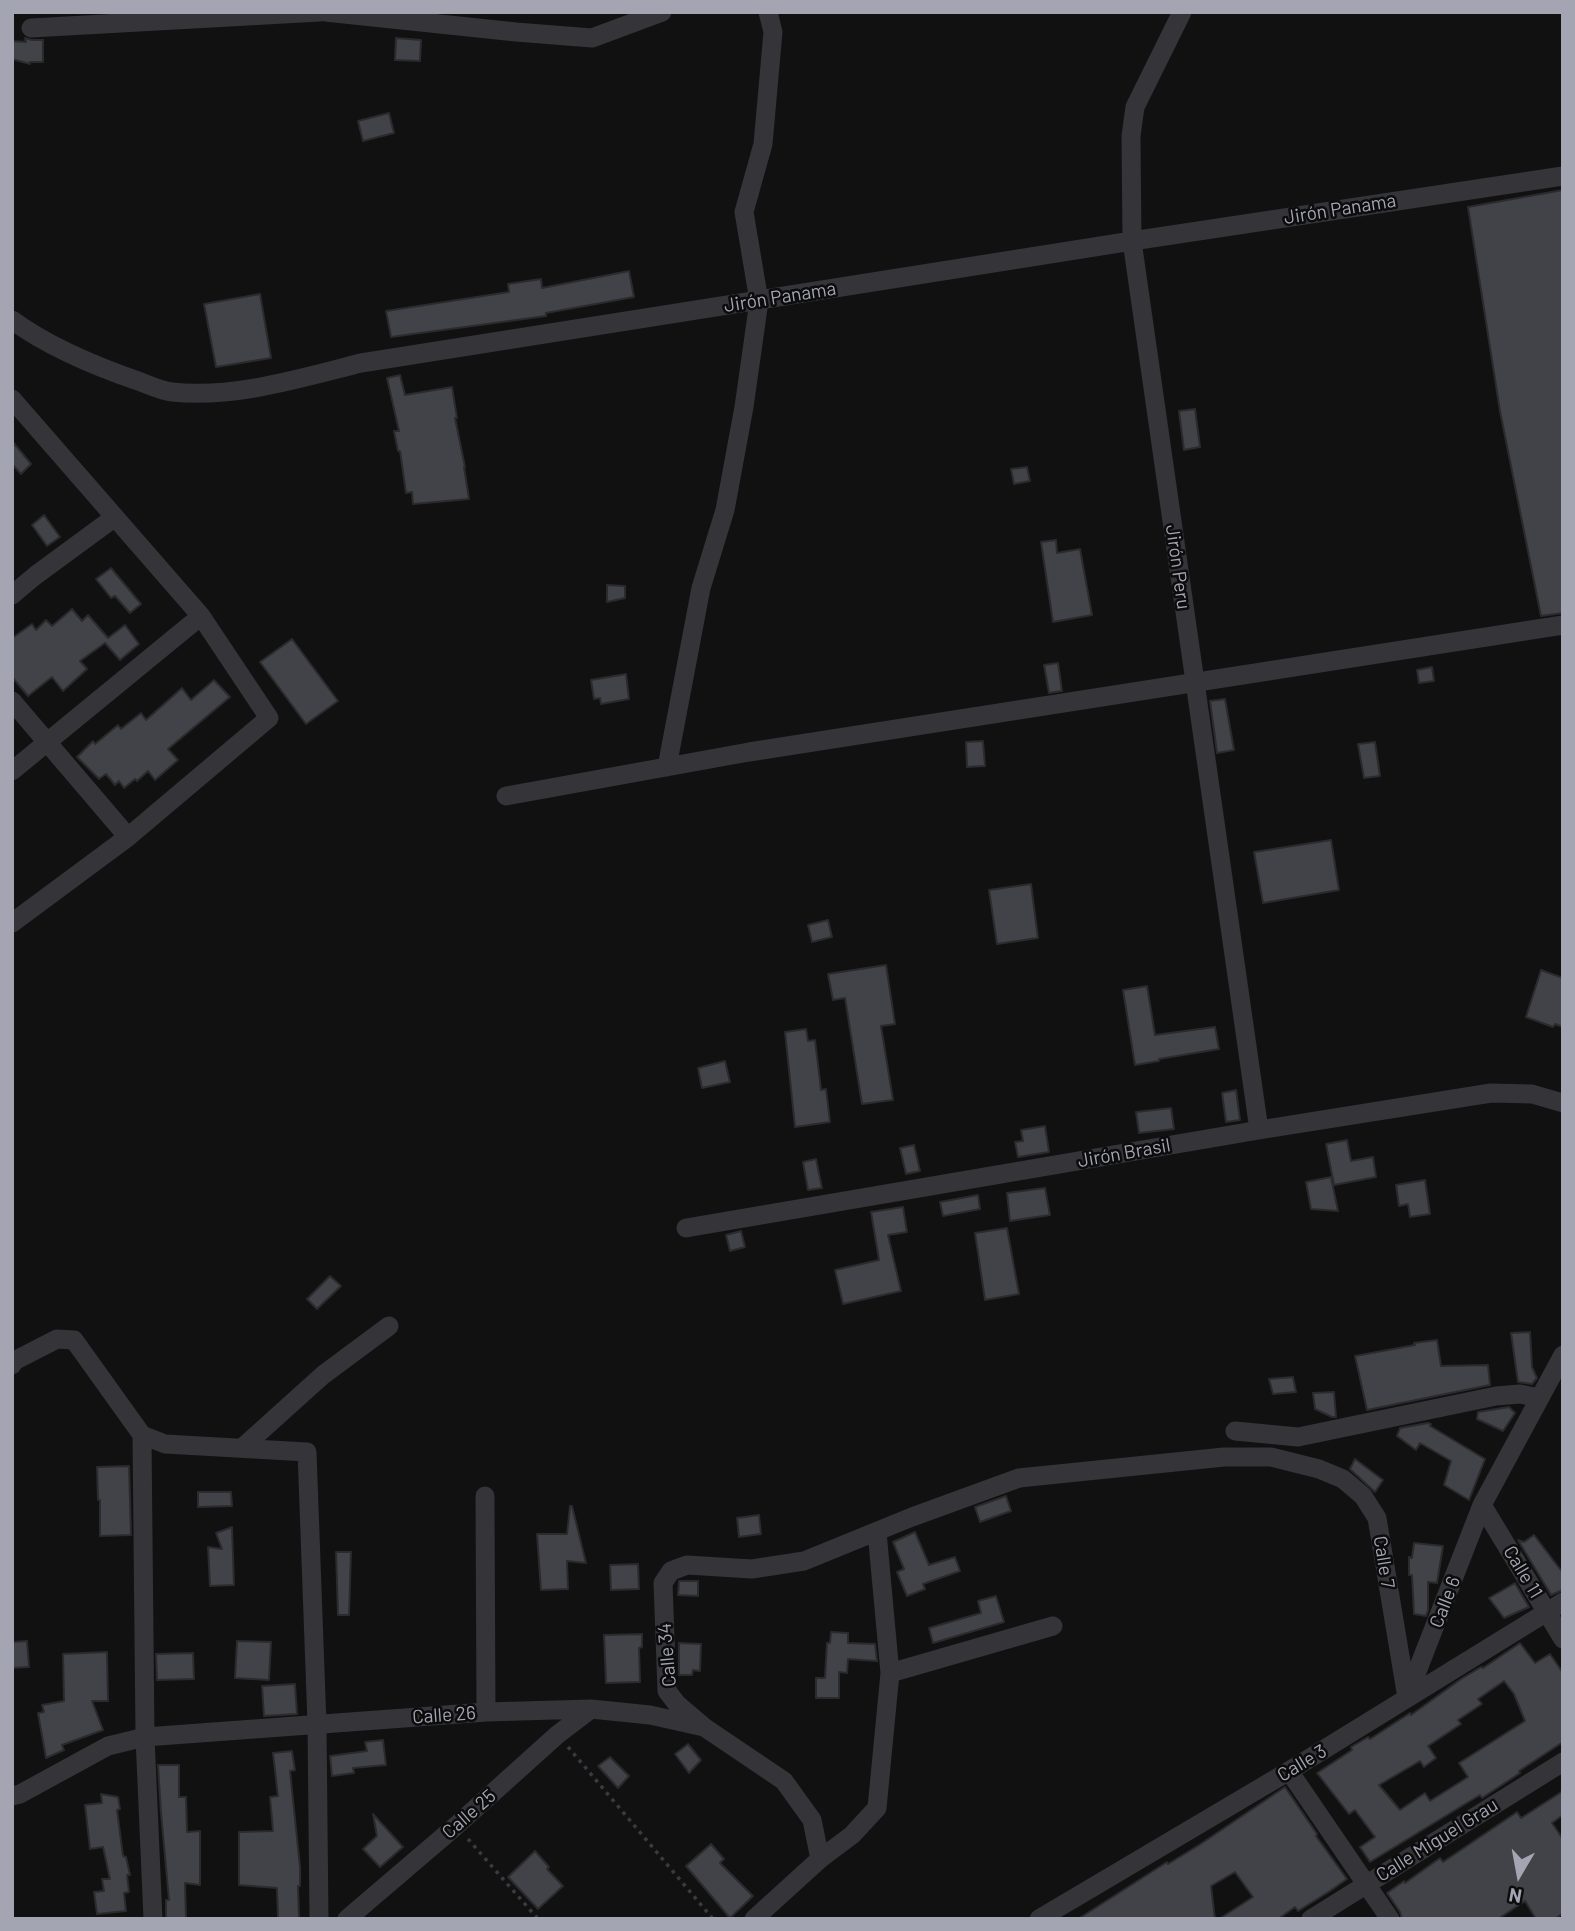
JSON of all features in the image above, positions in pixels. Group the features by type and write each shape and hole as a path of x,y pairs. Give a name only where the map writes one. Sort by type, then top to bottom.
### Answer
{"street":[{"path":"31,28 320,12"},
{"path":"326,12 491,21 592,38 662,12"},
{"path":"667,767 701,588 725,510 744,407 759,301 744,212 764,144 773,32 768,12"},
{"name":"Jirón Peru","path":"1182,12 1135,107 1131,136 1132,241 1259,1130"},
{"name":"Jirón Panama","path":"12,320 99,368 170,392 220,393 293,380 360,363 1563,176"},
{"path":"12,380 16,409 201,616 268,718 128,837 12,923"},
{"path":"12,595 115,517"},
{"path":"12,771 201,616"},
{"path":"506,796 749,752 1563,625"},
{"path":"12,701 128,837"},
{"name":"Jirón Brasil","path":"686,1228 1491,1093 1532,1094 1563,1103"},
{"path":"242,1448 323,1375 389,1326"},
{"path":"12,1365 57,1339 74,1340 142,1435 165,1444 307,1452 317,1724 319,1919"},
{"name":"Calle 6","path":"1407,1698 1482,1505 1561,1362"},
{"path":"1235,1431 1298,1437 1496,1396 1520,1394 1540,1398"},
{"path":"142,1435 145,1737 153,1919"},
{"path":"1298,1437 1305,1465"},
{"name":"Calle 7","path":"671,1571 688,1565 752,1569 804,1561 1018,1478 1224,1457 1271,1457 1319,1469 1343,1479 1363,1496 1377,1518 1407,1698"},
{"path":"485,1496 486,1712"},
{"name":"Calle 11","path":"1482,1505 1555,1607 1563,1639"},
{"path":"754,1919 820,1859 852,1835 877,1808 890,1673 877,1532"},
{"name":"Calle 34","path":"671,1571 663,1583 667,1691 677,1704 704,1727"},
{"name":"Calle 3","path":"1039,1919 1289,1771 1555,1607"},
{"path":"890,1673 1053,1626"},
{"name":"Calle 26","path":"12,1796 108,1746 145,1737 486,1712 591,1709 650,1715 704,1727 784,1781 812,1820 820,1859"},
{"name":"Calle 25","path":"347,1919 557,1735 591,1709"},
{"name":"Calle Miguel Grau","path":"1311,1919 1563,1762"},
{"path":"1289,1771 1390,1919"}],"path":[{"path":"557,1735 713,1919"},
{"path":"457,1825 538,1919"}],"building":[{"path":"25,38 43,40 43,62 30,64 12,59 12,41 26,42"},
{"path":"396,38 421,40 420,61 395,60"},
{"path":"389,113 394,133 363,141 358,121"},
{"path":"1563,190 1563,613 1541,616 1500,411 1468,207"},
{"path":"629,271 634,297 546,313 546,316 391,337 386,311 509,292 508,284 541,279 542,288"},
{"path":"260,294 271,358 216,367 204,304"},
{"path":"400,375 405,395 452,387 469,499 413,504 412,492 406,493 394,431 399,431 387,378"},
{"path":"1195,409 1200,447 1184,450 1179,411"},
{"path":"12,441 31,464 21,474 12,464"},
{"path":"1027,467 1030,481 1014,484 1011,469"},
{"path":"44,515 60,537 47,546 32,525"},
{"path":"1056,540 1057,553 1080,549 1092,615 1053,622 1041,542"},
{"path":"111,568 141,604 130,613 115,596 111,598 96,579"},
{"path":"607,585 625,586 625,598 607,602"},
{"path":"72,609 82,621 88,615 108,638 125,625 139,644 120,660 105,643 80,661 87,669 63,691 52,677 28,696 12,677 12,638 32,624 36,630 46,620 52,626"},
{"path":"292,639 338,701 306,724 260,662"},
{"path":"1058,663 1062,691 1049,693 1044,665"},
{"path":"1432,667 1434,681 1419,683 1417,670"},
{"path":"626,674 629,699 601,704 600,698 594,699 591,680"},
{"path":"214,680 230,697 168,749 178,760 155,780 148,771 124,788 119,781 115,785 106,774 99,779 77,757 93,741 95,744 118,725 121,729 141,713 146,720 182,688 191,700"},
{"path":"1225,699 1234,750 1217,753 1210,701"},
{"path":"983,741 985,766 967,767 966,742"},
{"path":"1375,742 1380,776 1364,778 1358,744"},
{"path":"1331,840 1339,890 1263,903 1254,852"},
{"path":"1031,884 1038,938 997,944 989,890"},
{"path":"828,920 832,937 812,942 808,925"},
{"path":"886,965 895,1024 881,1026 893,1100 862,1104 845,998 833,1000 828,974"},
{"path":"1541,970 1563,978 1563,1027 1555,1024 1553,1027 1526,1017"},
{"path":"1147,986 1155,1035 1215,1027 1219,1049 1135,1065 1123,990"},
{"path":"806,1029 808,1041 815,1040 821,1090 826,1089 830,1122 795,1127 785,1032"},
{"path":"725,1061 730,1082 702,1088 698,1068"},
{"path":"1236,1090 1240,1120 1226,1122 1222,1093"},
{"path":"1171,1108 1174,1129 1139,1133 1136,1112"},
{"path":"1045,1126 1049,1152 1018,1157 1015,1142 1023,1141 1021,1130"},
{"path":"1347,1140 1351,1161 1373,1157 1376,1177 1334,1185 1326,1144"},
{"path":"914,1145 920,1171 906,1174 900,1148"},
{"path":"816,1159 822,1188 808,1190 803,1162"},
{"path":"1331,1177 1338,1211 1311,1209 1306,1182"},
{"path":"1425,1180 1430,1214 1410,1217 1408,1204 1399,1206 1396,1185"},
{"path":"1045,1188 1050,1215 1010,1221 1007,1193"},
{"path":"978,1195 980,1209 943,1216 940,1202"},
{"path":"903,1207 907,1232 888,1235 901,1291 843,1304 835,1270 879,1260 871,1212"},
{"path":"1007,1228 1019,1294 985,1300 975,1233"},
{"path":"741,1231 745,1247 730,1251 726,1235"},
{"path":"330,1276 341,1286 317,1309 307,1299"},
{"path":"1530,1332 1532,1367 1537,1378 1532,1384 1518,1382 1511,1333"},
{"path":"1437,1340 1441,1366 1488,1365 1490,1385 1367,1410 1355,1356"},
{"path":"1293,1377 1296,1392 1273,1394 1269,1379"},
{"path":"1334,1392 1336,1417 1315,1409 1313,1393"},
{"path":"1509,1407 1515,1413 1503,1431 1477,1419 1478,1412"},
{"path":"1428,1423 1485,1459 1469,1500 1444,1485 1451,1461 1420,1443 1416,1450 1397,1436 1400,1428"},
{"path":"1355,1459 1383,1480 1375,1492 1350,1469"},
{"path":"129,1466 131,1535 100,1536 97,1467"},
{"path":"198,1492 231,1492 232,1506 198,1507"},
{"path":"1006,1496 1011,1511 980,1522 975,1507"},
{"path":"570,1506 586,1563 567,1561 568,1589 541,1590 537,1534 567,1534"},
{"path":"759,1515 761,1534 739,1537 737,1518"},
{"path":"232,1527 234,1585 210,1586 208,1547 222,1549 216,1533"},
{"path":"915,1532 929,1565 955,1557 960,1571 923,1584 925,1589 907,1596 897,1572 904,1569 893,1542"},
{"path":"1534,1535 1563,1573 1563,1590 1551,1595 1518,1540 1524,1542"},
{"path":"1414,1543 1443,1546 1437,1583 1428,1582 1426,1616 1414,1614 1409,1557 1412,1558"},
{"path":"336,1552 351,1552 349,1615 338,1615"},
{"path":"638,1564 639,1589 611,1590 610,1565"},
{"path":"679,1581 698,1581 698,1596 678,1595"},
{"path":"1515,1583 1529,1607 1504,1618 1489,1598"},
{"path":"996,1596 1004,1622 933,1643 929,1628 981,1613 978,1601"},
{"path":"831,1632 848,1633 848,1643 875,1644 877,1661 848,1659 847,1673 839,1672 839,1698 816,1698 816,1678 825,1678 827,1643 830,1643"},
{"path":"642,1634 642,1647 639,1648 640,1682 606,1683 604,1635"},
{"path":"27,1641 29,1667 12,1668 12,1642"},
{"path":"237,1641 271,1642 269,1680 235,1678"},
{"path":"679,1643 701,1644 700,1671 693,1670 692,1675 679,1675"},
{"path":"1520,1643 1535,1663 1550,1654 1563,1673 1563,1742 1482,1798 1480,1795 1370,1862 1360,1847 1375,1837 1355,1810 1349,1814 1317,1773 1352,1750 1351,1747 1368,1737 1370,1739 1410,1713 1411,1715 1461,1679","holes":["1504,1681 1514,1694 1525,1721 1459,1763 1468,1777 1430,1801 1425,1793 1400,1810 1379,1785 1420,1761 1424,1767 1436,1758 1428,1746 1461,1724 1458,1720 1482,1704 1478,1699"]},
{"path":"107,1652 108,1701 92,1701 103,1730 62,1745 64,1750 46,1758 38,1713 44,1712 42,1705 64,1701 63,1654"},
{"path":"193,1653 194,1679 157,1680 156,1654"},
{"path":"295,1684 297,1714 264,1716 262,1686"},
{"path":"383,1740 386,1765 353,1768 354,1773 332,1776 330,1756 367,1751 365,1742"},
{"path":"688,1744 701,1760 689,1773 675,1754"},
{"path":"292,1751 295,1770 290,1771 300,1867 299,1918 278,1918 277,1888 239,1885 239,1832 273,1831 270,1797 278,1796 273,1753"},
{"path":"610,1757 629,1776 618,1788 598,1766"},
{"path":"158,1765 179,1765 179,1797 186,1797 187,1832 200,1831 200,1885 185,1883 186,1919 166,1919 166,1900 169,1900"},
{"path":"1285,1787 1347,1879 1330,1891 1298,1911 1295,1907 1278,1919 1219,1919 1253,1897 1235,1872 1211,1886 1215,1919 1078,1919 1167,1862 1168,1864 1199,1845"},
{"path":"1563,1791 1563,1815 1552,1823 1563,1839 1563,1913 1555,1919 1536,1919 1525,1901 1498,1919 1402,1919 1387,1893 1440,1858 1443,1862 1517,1812 1521,1818"},
{"path":"101,1794 118,1797 123,1856 126,1857 130,1875 127,1875 129,1892 124,1893 126,1911 97,1914 94,1892 104,1891 102,1879 110,1879 103,1847 90,1849 85,1805 102,1803"},
{"path":"373,1814 403,1847 380,1867 363,1849 377,1836"},
{"path":"711,1844 724,1859 720,1863 753,1896 730,1918 686,1866"},
{"path":"535,1851 563,1886 538,1909 508,1877"}]}
